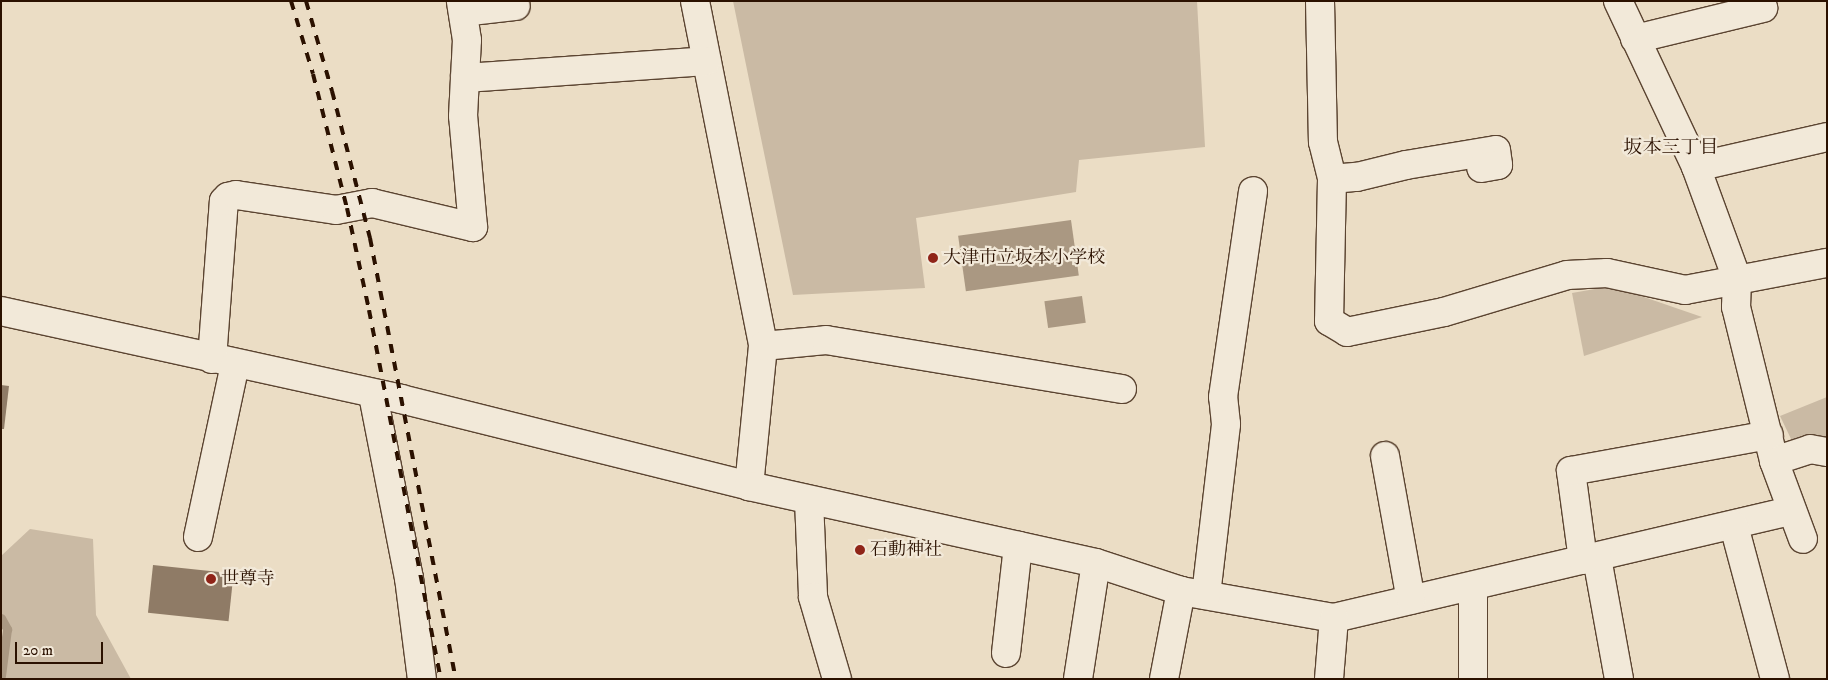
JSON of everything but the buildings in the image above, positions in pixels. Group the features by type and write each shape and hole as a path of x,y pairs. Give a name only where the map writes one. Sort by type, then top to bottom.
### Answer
{"street":[{"path":"694,1 763,346 749,486"},
{"path":"1320,1 1323,142 1332,178 1329,321 1347,332 1444,312 1567,275 1607,273 1685,290 1827,263"},
{"path":"1618,1 1696,167 1737,279 1736,307 1772,448 1791,511 1803,539"},
{"path":"198,537 223,361 224,201 228,197 236,195 336,210 372,203 473,227 462,116 467,40 462,6 516,6"},
{"path":"1635,39 1763,8"},
{"path":"465,78 706,61"},
{"path":"1696,167 1827,138"},
{"path":"1332,178 1357,177 1406,165 1496,150 1498,165 1481,168"},
{"path":"1164,679 1193,593 1226,424 1223,397 1253,191"},
{"path":"1,311 401,400 749,486 1096,563 1193,593 1334,618 1734,526 1791,511"},
{"path":"763,346 826,340 1122,389"},
{"path":"373,395 410,578 422,679"},
{"path":"1619,679 1571,471 1772,448 1810,449 1827,452"},
{"path":"1385,456 1411,600"},
{"path":"809,500 813,597 837,679"},
{"path":"1734,526 1775,679"},
{"path":"1006,653 1018,546"},
{"path":"1078,679 1096,563"},
{"path":"1473,587 1473,679"},
{"path":"1329,679 1334,618"}],"shaded area":[{"name":"大津市立坂本小学校","path":"733,1 1197,1 1205,147 1079,160 1076,192 916,218 925,288 793,295"},
{"path":"1071,220 1079,275 966,291 958,236"},
{"path":"1612,286 1702,317 1584,356 1572,293"},
{"path":"1082,296 1086,323 1048,328 1044,301"},
{"path":"1827,397 1827,440 1793,443 1780,416"},
{"path":"30,529 93,539 96,615 131,679 5,679 7,629 1,618 1,556"}],"waterway":[{"path":"1,618 7,629 1,676"}],"railway":[{"path":"291,1 313,74 347,208 369,310 441,679"},
{"path":"306,1 332,91 370,238 456,679"}],"place":[{"name":"大津市立坂本小学校","path":"933,258"},
{"name":"石動神社","path":"860,550"},
{"name":"世尊寺","path":"211,579"}],"district":[{"name":"坂本三丁目","path":"1671,148"}]}
